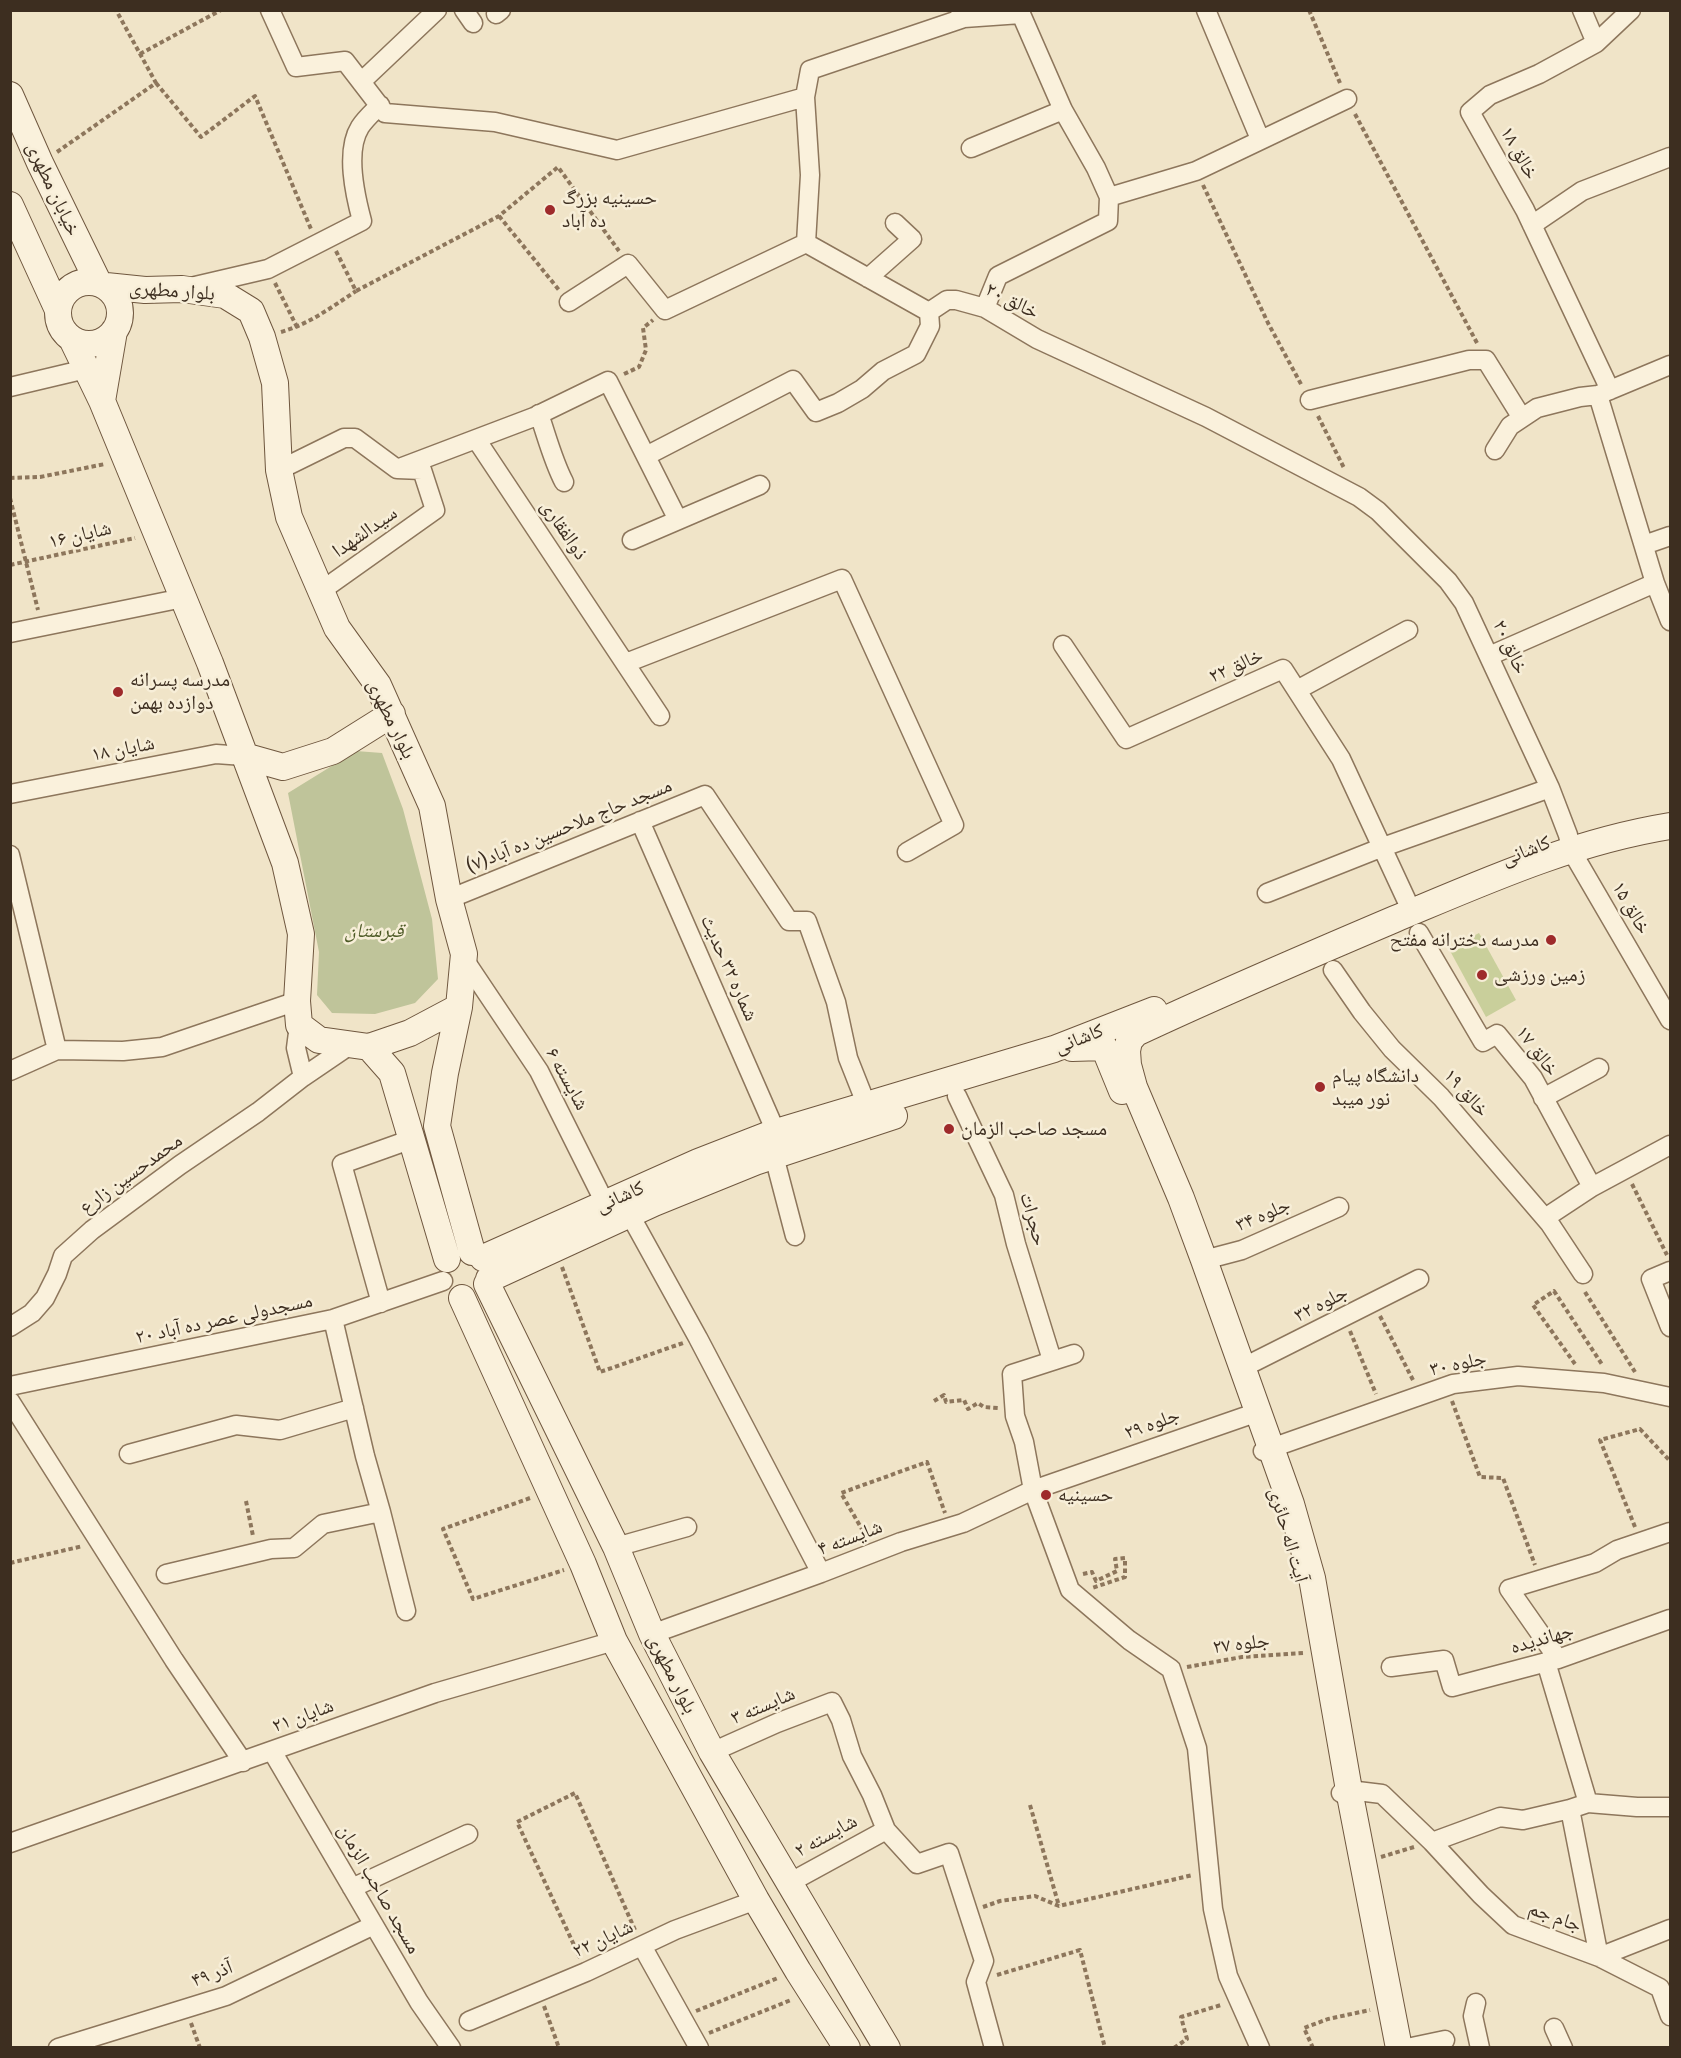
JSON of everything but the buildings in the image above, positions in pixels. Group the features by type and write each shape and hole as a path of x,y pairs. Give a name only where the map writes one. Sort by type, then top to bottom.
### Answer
{"main road":[{"name":"خیابان مطهری","path":"10,95 40,164 102,284"},
{"path":"12,210 58,310 61,327 72,339 102,401 210,663 285,863 301,934 298,1013 319,1040 360,1046 410,1033 459,1006"},
{"path":"58,310 67,290 87,281 102,284 114,293 119,302 119,322 114,331 102,401"},
{"name":"بلوار مطهری","path":"102,284 145,290 182,290 225,295 251,311 262,337 275,383 279,470 289,517 337,628 378,685 432,806 449,899 464,954 459,1006 437,1126 483,1268 616,1547 652,1634 712,1752 887,2048"},
{"path":"72,339 95,344 114,331"},
{"path":"244,756 283,767 333,751 392,714"},
{"name":"کاشانی","path":"1569,842 1671,811"},
{"name":"کاشانی","path":"483,1268 605,1203 698,1162 775,1144 838,1133 1104,1047 1216,995 1412,915 1531,847 1671,826"},
{"name":"کاشانی","path":"483,1268 555,1249 664,1199 775,1144 867,1106 1054,1049 1412,915"},
{"path":"1136,1033 1157,1009"},
{"name":"کاشانی","path":"1134,1087 1127,1051 1129,1041 1136,1033"},
{"path":"360,1046 392,1073 412,1139 450,1292 462,1298 475,1296 482,1291 483,1268 458,1252 445,1270"},
{"path":"1054,1049 1104,1047"},
{"name":"آیت اله حائری","path":"1104,1047 1172,1206 1267,1450 1304,1585 1315,1652 1345,1792 1363,1862 1399,2048"},
{"name":"آیت اله حائری","path":"1134,1087 1181,1198 1204,1260 1242,1368 1254,1413"},
{"name":"بلوار مطهری","path":"462,1298 551,1491 614,1641 756,1900 804,1981 841,2037"},
{"name":"آیت اله حائری","path":"1267,1450 1291,1504 1312,1578 1386,2048"},
{"path":"841,2037 864,2009"}],"street":[{"path":"270,10 296,67 345,61 385,113 495,122 617,150 805,97"},
{"path":"361,82 437,10"},
{"path":"1206,10 1260,139"},
{"path":"1582,10 1596,43"},
{"name":"خالق ۱۸","path":"1631,10 1596,43 1539,74 1490,95 1470,112 1532,225 1604,393 1655,583 1671,621"},
{"path":"806,243 810,175 805,97 810,70 962,14 1021,14 1063,110 1096,168 1109,197 1108,221 999,276 986,308"},
{"path":"1109,197 1196,171 1347,99"},
{"path":"182,290 268,269 362,221 352,172 354,147 360,127 380,105"},
{"path":"971,148 1063,110"},
{"path":"1532,225 1582,191 1671,157"},
{"path":"868,278 912,239 895,223"},
{"path":"646,456 793,380 816,412 838,403 862,389 883,371 916,354 930,326 929,312 806,243"},
{"path":"569,302 628,264 665,310 806,243"},
{"name":"خالق ۲۰","path":"929,312 947,300 956,300 986,308 1037,339 1206,417 1359,497 1378,511 1448,581 1464,603 1550,788 1569,842"},
{"path":"1310,400 1469,360 1486,360 1522,418"},
{"path":"1496,450 1510,426 1537,408 1604,393 1671,365"},
{"path":"10,387 86,369"},
{"path":"279,470 344,438 355,438 397,469 539,414 608,381 678,520"},
{"path":"539,414 553,462 564,482"},
{"name":"ذوالفقاری","path":"476,439 660,716"},
{"name":"سیدالشهدا","path":"321,591 435,510 422,470 397,469"},
{"path":"632,540 760,485"},
{"path":"1644,545 1671,536"},
{"path":"626,663 842,579 954,825 907,852"},
{"path":"1489,656 1655,583"},
{"path":"10,633 183,598"},
{"path":"1297,690 1408,630"},
{"name":"خالق ۲۲","path":"1064,645 1126,739 1283,669 1341,759 1412,915"},
{"name":"شایان ۱۸","path":"10,794 216,754 244,756"},
{"path":"1267,893 1383,847 1550,788"},
{"name":"مسجد حاج ملاحسین ده آباد(۷)","path":"449,899 705,795 789,921 807,921 836,1002 848,1058 867,1106"},
{"name":"شماره ۳۲ حدیث","path":"640,822 775,1144 795,1236"},
{"name":"خالق ۱۵","path":"1569,842 1664,992 1671,1020"},
{"path":"10,855 57,1050"},
{"name":"خالق ۱۷","path":"1412,915 1483,1042 1497,1034 1533,1078 1592,1187"},
{"name":"شایسته ۶","path":"464,959 539,1071 605,1203"},
{"name":"خالق ۱۹","path":"1333,970 1362,1012 1392,1049 1441,1097 1547,1221 1583,1274"},
{"path":"10,1071 57,1050 123,1051 162,1047 298,1013 296,1048 303,1077"},
{"name":"محمدحسین زارع","path":"10,1327 32,1313 45,1298 63,1256 92,1230 180,1165 258,1112 303,1077 360,1046"},
{"path":"1544,1098 1599,1068"},
{"name":"حجرات","path":"957,1096 1004,1195 1016,1244 1052,1360"},
{"path":"381,1303 342,1164 412,1139"},
{"path":"1547,1221 1592,1187 1671,1144"},
{"path":"605,1203 630,1215 822,1573"},
{"name":"جلوه ۳۴","path":"1204,1260 1242,1250 1339,1207"},
{"name":"مسجدولی عصر ده آباد ۲۰","path":"10,1386 333,1319 381,1303 445,1270"},
{"path":"1671,1271 1651,1279 1671,1327"},
{"name":"جلوه ۳۲","path":"1242,1368 1419,1279"},
{"path":"333,1319 365,1456 406,1611"},
{"path":"1074,1354 1012,1374 1014,1407 1033,1490 1070,1590 1129,1640 1171,1669 1197,1748 1213,1909 1228,1976 1260,2048"},
{"name":"جلوه ۳۰","path":"1267,1450 1447,1386 1518,1376 1616,1385 1670,1400"},
{"path":"10,1401 243,1762"},
{"path":"129,1454 236,1425 280,1430 354,1408"},
{"name":"جلوه ۲۹","path":"1062,1481 1254,1413"},
{"name":"شایسته ۴","path":"652,1634 875,1552 963,1523 1033,1490 1062,1481"},
{"path":"166,1574 271,1549 294,1548 323,1524 381,1512"},
{"path":"616,1547 687,1527"},
{"path":"1588,1803 1552,1661 1509,1589 1594,1563 1617,1550 1671,1532"},
{"name":"جهاندیده","path":"1390,1667 1444,1660 1452,1687 1552,1661 1671,1619"},
{"name":"شایان ۲۱","path":"10,1843 435,1693 614,1641"},
{"name":"شایسته ۳","path":"712,1752 832,1702 841,1720 852,1756 872,1795 886,1830"},
{"name":"مسجد صاحب الزمان","path":"272,1751 419,2002 451,2048"},
{"name":"جام جم","path":"1345,1792 1382,1794 1513,1925 1599,1957 1660,1988 1671,2016"},
{"path":"1432,1842 1500,1816 1523,1820 1588,1803 1637,1808 1671,1807"},
{"path":"1570,1809 1599,1957 1671,1929"},
{"path":"886,1830 917,1864 949,1853 984,1961 976,1982 994,2048"},
{"name":"شایسته ۲","path":"789,1883 886,1830"},
{"path":"352,1888 468,1834"},
{"name":"شایان ۲۲","path":"469,2021 586,1972 675,1930 756,1900"},
{"name":"آذر ۴۹","path":"58,2048 226,1996 374,1924"},
{"path":"642,1946 697,2043"},
{"path":"1476,2002 1473,2016 1480,2048"},
{"path":"1554,2028 1563,2048"},
{"path":"1407,2048 1445,2040"}],"path":[{"path":"116,10 156,83 201,137 255,96 323,240 356,291"},
{"path":"140,54 221,10"},
{"path":"1309,10 1347,99 1486,360"},
{"path":"40,164 156,83"},
{"path":"262,337 312,320 356,291 499,216 558,167 628,264"},
{"path":"1196,171 1269,323 1359,497"},
{"path":"499,216 569,302"},
{"path":"268,269 297,327"},
{"path":"608,381 639,368 646,350 643,328 665,310"},
{"path":"10,478 40,477 126,460"},
{"path":"10,498 42,627"},
{"name":"شایان ۱۶","path":"10,565 156,533"},
{"path":"1625,1170 1671,1261"},
{"path":"555,1249 600,1372 698,1338"},
{"path":"1583,1274 1578,1281 1647,1392"},
{"path":"1587,1382 1533,1305 1554,1291 1616,1385"},
{"path":"1373,1302 1421,1395"},
{"path":"1344,1317 1382,1408"},
{"path":"1447,1386 1480,1477 1503,1478 1540,1580"},
{"path":"934,1401 944,1395 946,1402 964,1400 968,1409 978,1403 984,1407 1014,1407"},
{"path":"1641,1542 1600,1440 1640,1429 1671,1461"},
{"path":"875,1552 841,1493 927,1462 950,1527"},
{"path":"551,1491 443,1529 473,1599 583,1564"},
{"path":"246,1501 257,1552"},
{"path":"10,1563 99,1542"},
{"path":"1065,1579 1092,1572 1096,1581 1117,1571 1115,1559 1125,1557 1125,1577 1091,1589 1102,1616"},
{"name":"جلوه ۲۷","path":"1171,1669 1242,1657 1315,1652"},
{"path":"586,1972 517,1822 575,1793 642,1946"},
{"path":"1030,1805 1059,1906"},
{"path":"1363,1862 1432,1842"},
{"path":"967,1912 1000,1901 1035,1896 1059,1906 1209,1872"},
{"path":"976,1982 1080,1950 1105,2048"},
{"path":"681,2016 804,1981"},
{"path":"697,2043 804,1981"},
{"path":"539,1992 559,2048"},
{"path":"1174,2048 1187,2039 1181,2017 1239,2000"},
{"path":"1313,2048 1304,2028 1328,2019 1379,2007"},
{"path":"185,2008 200,2048"}],"green space":[{"name":"قبرستان","path":"356,751 382,753 403,809 432,919 438,979 415,1003 375,1014 332,1013 317,995 319,952 288,793"},
{"name":"زمین ورزشی","path":"1479,933 1516,1000 1486,1017 1449,949"}],"place":[{"name":"حسینیه بزرگ ده آباد","path":"550,210"},
{"name":"مدرسه پسرانه دوازده بهمن","path":"118,692"},
{"name":"مدرسه دخترانه مفتح","path":"1551,940"},
{"name":"زمین ورزشی","path":"1482,975"},
{"name":"دانشگاه پیام نور میبد","path":"1320,1087"},
{"name":"مسجد صاحب الزمان","path":"949,1129"},
{"name":"حسینیه","path":"1046,1495"}]}
